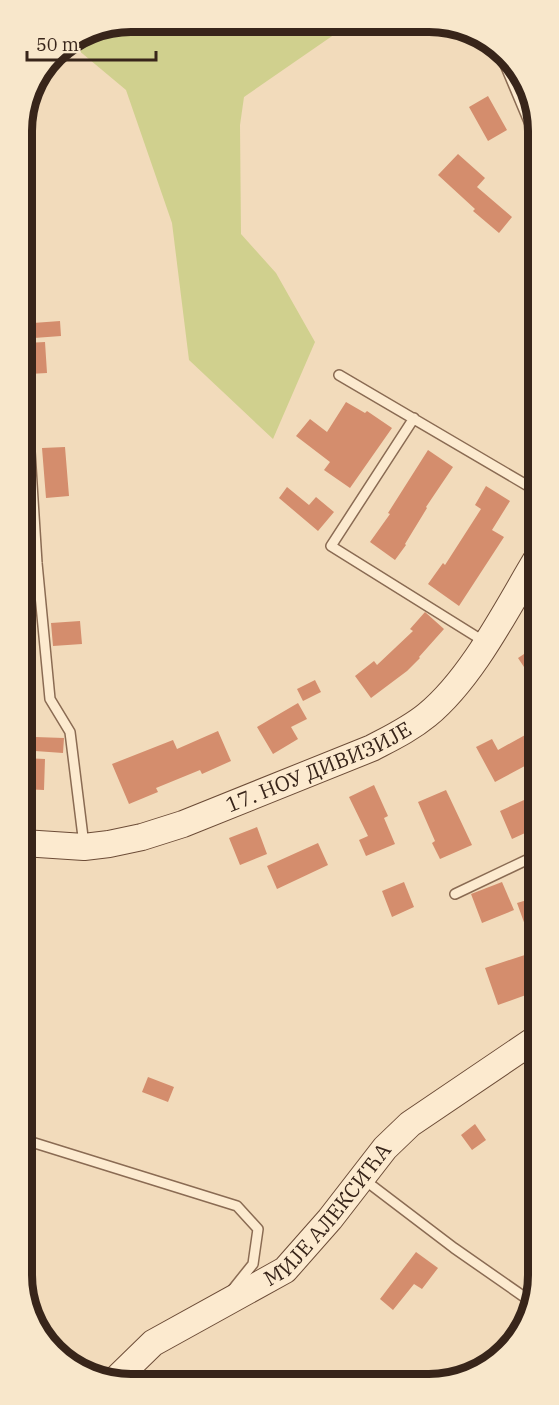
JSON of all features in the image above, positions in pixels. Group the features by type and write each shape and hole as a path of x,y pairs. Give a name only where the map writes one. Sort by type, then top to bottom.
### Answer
{"street":[{"name":"17. НОУ ДИВИЗИЈЕ","path":"32,844 84,847 124,841 176,826 407,730 436,707 454,688 528,573"},
{"name":"МИЈЕ АЛЕКСИЋА","path":"122,1373 153,1343 285,1270 330,1219 360,1177 410,1124 527,1045"}],"lane":[{"path":"339,375 528,485"},
{"path":"414,418 331,546 485,642"},
{"path":"32,484 50,699 70,732 84,847"},
{"path":"455,894 527,860"},
{"path":"32,1142 237,1206 258,1229 253,1264 218,1307"},
{"path":"360,1177 454,1248 525,1297"}],"green space":[{"path":"338,32 244,97 240,125 241,234 276,273 315,342 273,439 189,360 172,223 126,90 76,48 111,33"}],"building":[{"path":"488,96 507,130 488,141 469,107"},
{"path":"458,154 485,178 477,187 512,217 499,233 473,211 475,209 438,175"},
{"path":"60,321 61,336 34,338 33,323"},
{"path":"45,342 47,373 32,374 32,343"},
{"path":"346,402 365,413 367,411 392,428 350,488 324,470 330,462 296,436 310,419 327,432"},
{"path":"65,447 69,496 46,498 42,448"},
{"path":"428,450 453,467 395,560 370,542 390,514 388,513"},
{"path":"486,486 510,501 492,530 504,537 459,606 428,584 443,563 445,565 481,509 475,505"},
{"path":"287,487 309,505 316,497 334,512 318,531 279,498"},
{"path":"425,612 444,629 407,671 371,698 355,676 374,661 377,665 413,631 410,629"},
{"path":"80,621 82,644 53,646 51,623"},
{"path":"528,652 528,669 526,670 518,658"},
{"path":"315,680 321,692 303,701 297,689"},
{"path":"298,703 307,719 291,727 298,739 273,754 257,727"},
{"path":"218,731 231,761 202,774 200,770 156,788 158,792 129,804 112,764 173,740 177,749"},
{"path":"527,734 527,765 495,782 476,747 492,739 498,750"},
{"path":"35,737 64,738 63,753 35,751"},
{"path":"32,758 45,759 44,790 32,789"},
{"path":"374,785 388,816 384,818 395,844 366,856 359,840 368,836 349,797"},
{"path":"446,790 472,845 440,859 432,843 435,841 418,802"},
{"path":"524,800 527,808 527,832 512,839 500,811"},
{"path":"257,827 267,854 240,865 229,838"},
{"path":"318,843 328,865 277,889 267,866"},
{"path":"404,882 414,907 392,917 382,891"},
{"path":"502,882 514,910 482,923 471,894"},
{"path":"527,900 527,924 525,925 517,903"},
{"path":"527,954 527,995 498,1005 485,968"},
{"path":"148,1077 174,1087 168,1102 142,1092"},
{"path":"475,1124 486,1140 472,1150 461,1135"},
{"path":"416,1252 438,1268 422,1289 414,1284 393,1310 380,1299"}]}
